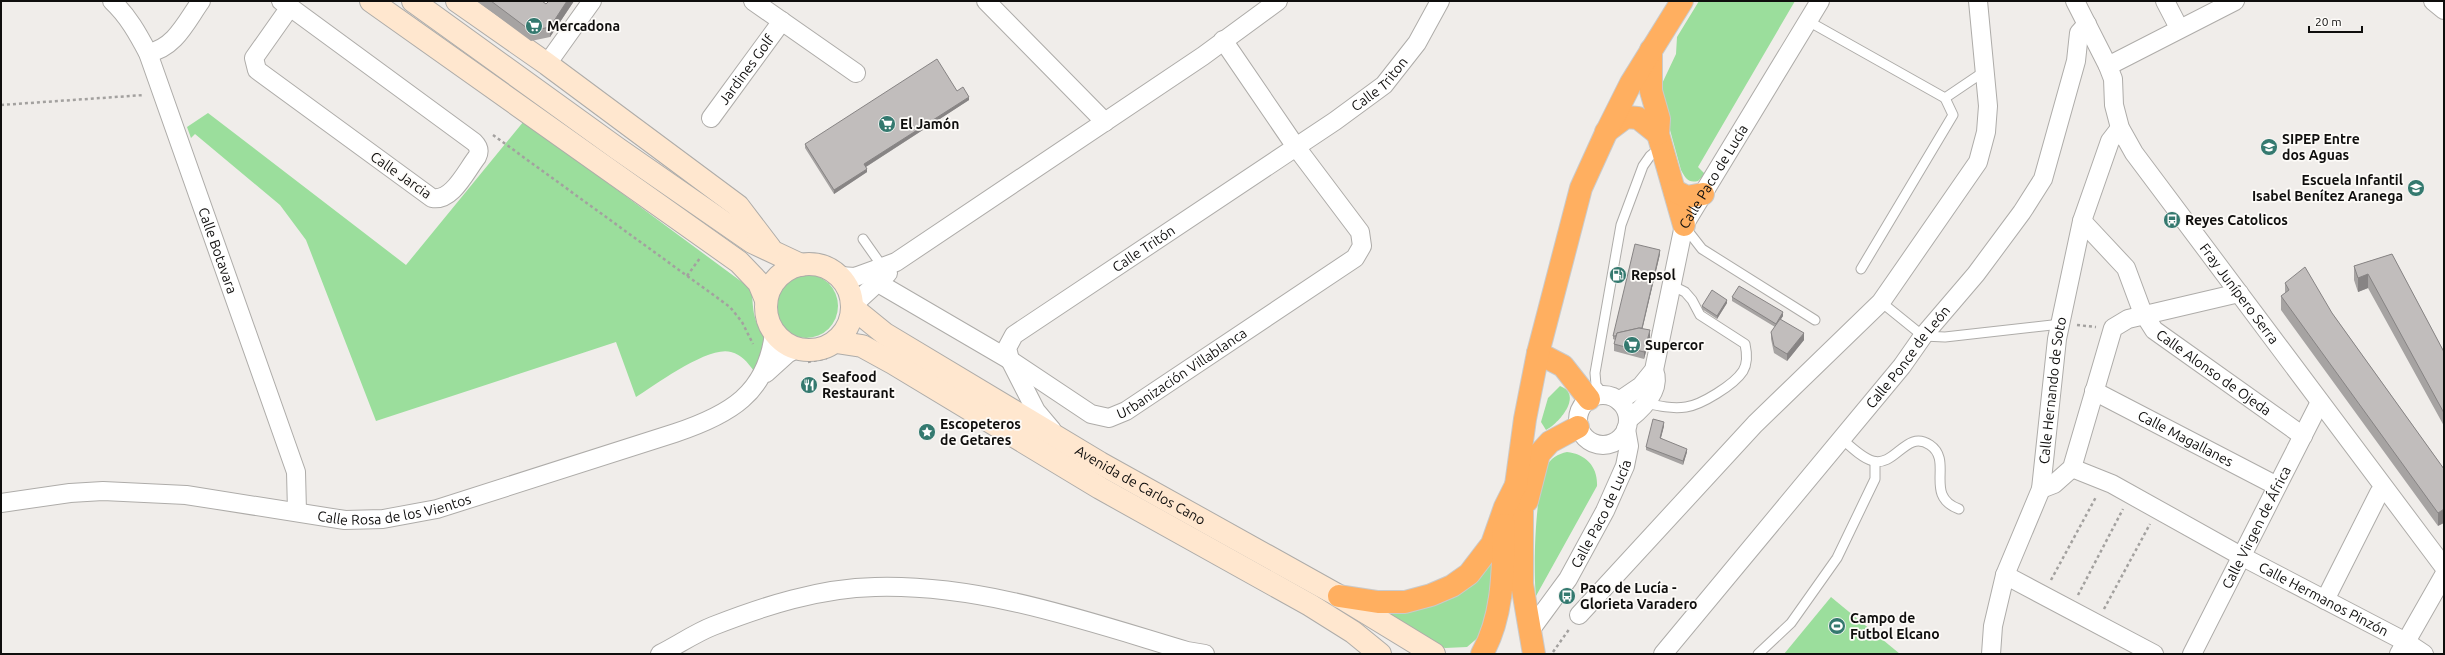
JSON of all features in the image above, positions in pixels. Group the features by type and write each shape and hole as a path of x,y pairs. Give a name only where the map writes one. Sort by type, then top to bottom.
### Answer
{"highway":[{"path":"1482,654 1495,627 1525,419 1538,353 1581,188 1606,132 1652,49 1682,1"},
{"path":"1652,49 1651,91 1658,119 1660,140 1684,226"},
{"path":"1606,132 1626,117 1638,118 1660,140"},
{"path":"1675,191 1687,197 1703,194"},
{"path":"1538,353 1563,366 1604,398"},
{"path":"1339,596 1378,602 1405,602 1431,595 1452,586 1469,574 1492,544 1513,508 1529,499 1534,468 1539,454 1550,442 1578,427"},
{"path":"1513,508 1522,584 1529,632 1534,654"}],"street":[{"name":"Calle Botavara","path":"112,1 136,30 148,53 163,94 296,472 298,511"},
{"path":"148,53 161,51 170,44 200,1"},
{"path":"371,1 739,262 759,283 766,300 768,321 774,333 787,345 796,349 817,350 836,342 849,325 853,306 881,271 1105,122 1278,1"},
{"path":"413,1 618,149 752,242 801,264 822,266 840,276 847,285 853,306"},
{"path":"457,1 547,64 738,206 772,251"},
{"path":"547,64 592,1"},
{"name":"Jardines Golf","path":"753,1 856,73"},
{"path":"986,1 1105,122"},
{"name":"Calle Triton","path":"1296,147 1384,85 1417,43 1440,1"},
{"name":"Calle Paco de Lucía","path":"1529,632 1568,579 1605,511 1625,466 1629,446 1627,425 1646,403 1655,384 1656,376 1654,370 1684,226 1820,1"},
{"path":"1579,615 1755,424 1881,302 1978,162 1986,132 1988,106 1978,1"},
{"name":"Fray Junípero Serra","path":"2074,1 2108,66 2113,79 2114,105 2120,128 2134,153 2444,567"},
{"path":"2165,1 2179,28"},
{"path":"2108,66 2179,28 2235,1"},
{"path":"2433,1 2444,10"},
{"name":"Calle Jarcia","path":"285,4 477,144 479,151 477,157 449,194 441,198 432,198 257,70 254,58 285,4"},
{"name":"Jardines Golf","path":"711,118 782,21"},
{"name":"Calle Ponce de León","path":"1669,652 1841,438 1902,366 1923,336 1976,274 2022,212 2043,179 2076,61 2079,33 2087,24"},
{"name":"Urbanización Villablanca","path":"881,271 1091,414 1109,418 1118,416 1355,258 1362,246 1360,232 1296,147 1223,40"},
{"name":"Calle Hernando de Soto","path":"1991,654 1993,626 2005,575 2042,489 2057,339 2082,221 2110,141 2120,128"},
{"name":"Calle Tritón","path":"1010,360 1007,348 1014,335 1296,147"},
{"name":"Calle Alonso de Ojeda","path":"2082,221 2126,268 2145,315 2154,330 2303,436"},
{"path":"766,300 769,290 778,277 791,268 801,264"},
{"path":"840,276 855,277 881,271"},
{"path":"2042,489 2054,484 2072,468 2113,328 2128,319 2239,293"},
{"name":"Avenida de Carlos Cano","path":"853,306 885,334 1059,438 1339,596 1434,654"},
{"name":"Calle Rosa de los Vientos","path":"761,378 772,350 774,333"},
{"name":"Avenida de Carlos Cano","path":"836,342 862,346 893,363 1100,488 1310,605 1353,632 1380,654"},
{"name":"Calle Rosa de los Vientos","path":"1,503 70,493 103,491 186,495 298,511 345,520 383,519 437,509 675,433 713,418 736,404 752,391 761,378 787,354 796,349"},
{"path":"1010,360 1036,411 1059,438"},
{"name":"Calle Paco de Lucía","path":"1604,398 1640,386 1654,370"},
{"name":"Calle Magallanes","path":"2094,391 2277,486"},
{"path":"1604,398 1624,406 1627,425 1616,441 1601,445 1587,440 1578,427 1579,411 1604,398"},
{"name":"Calle Virgen de África","path":"2192,654 2320,402"},
{"name":"Calle Hermanos Pinzón","path":"2072,468 2105,480 2131,494 2241,556 2325,600 2402,648 2424,654"},
{"path":"2325,600 2379,493 2384,488"},
{"path":"2005,575 2154,654"},
{"path":"2402,648 2444,575"},
{"path":"660,654 712,626 763,608 828,591 873,587 920,587 965,592 1034,607 1190,652 1205,654"}],"lane":[{"path":"1808,20 1945,98 1953,115 1861,269"},
{"path":"1945,98 1985,71"},
{"path":"1604,398 1596,385 1594,373 1620,225 1643,166 1660,140"},
{"path":"1684,226 1702,249 1815,320"},
{"path":"863,239 881,271"},
{"path":"1646,403 1671,408 1687,407 1703,402 1737,378 1746,362 1745,344 1700,315 1692,300 1685,292 1671,285"},
{"path":"1881,302 1923,336 1945,337 2061,324"},
{"path":"1841,438 1869,460 1875,462 1888,460 1909,443 1926,443 1932,447 1940,460 1942,494 1952,506 1959,509"},
{"path":"1758,654 1791,623 1837,558 1875,479 1875,462"}],"path":[{"path":"1,105 163,94"},
{"path":"2061,324 2113,328"},
{"path":"2042,595 2105,480"},
{"path":"2070,610 2131,494"},
{"path":"2097,624 2157,509"},
{"path":"1552,654 1579,615"}],"green space":[{"path":"1699,1 1795,1 1698,167 1705,174 1698,181 1690,181 1681,170 1659,90 1676,54 1677,37"},
{"path":"208,113 406,265 524,121 746,285 752,291 755,319 770,343 754,371 747,362 738,355 731,352 721,351 710,354 682,367 636,397 616,342 376,421 306,240 280,205 195,134 191,138 187,127"},
{"path":"806,274 818,276 829,283 836,294 838,306 836,318 829,329 818,336 806,338 794,336 783,329 776,318 774,306 776,294 783,283 794,276"},
{"path":"1560,386 1567,390 1570,396 1569,402 1562,416 1557,422 1546,430 1541,422 1548,398"},
{"path":"1567,452 1580,455 1590,463 1597,479 1597,486 1536,596 1536,531 1539,495 1542,480 1546,468 1552,459 1557,455"},
{"path":"1493,556 1493,595 1481,635 1467,647 1445,648 1432,643 1385,612"},
{"name":"Campo de Futbol Elcano","path":"1831,597 1900,654 1784,654"}],"building":[{"path":"491,1 542,1 546,4 549,1 567,1 550,27 531,31"},
{"name":"El Jamón","path":"937,59 957,91 963,87 969,97 864,164 867,169 834,190 805,144"},
{"path":"1635,244 1660,250 1642,328 1617,333 1616,336 1613,336"},
{"path":"2392,254 2444,352 2444,413 2368,274 2358,278 2354,266"},
{"path":"2305,267 2332,313 2444,469 2444,509 2438,513 2281,296 2289,290 2285,283"},
{"path":"1739,286 1783,312 1776,324 1732,297"},
{"path":"1712,290 1727,300 1717,316 1702,306"},
{"path":"1780,319 1804,333 1787,354 1774,346 1771,332"},
{"path":"1639,328 1650,330 1644,352 1614,344 1617,333"},
{"path":"1653,419 1664,422 1660,438 1687,449 1683,461 1646,447"}],"place":[{"name":"Mercadona","path":"534,26"},
{"name":"El Jamón","path":"887,124"},
{"name":"SIPEP Entre dos Aguas","path":"2269,147"},
{"name":"Escuela Infantil Isabel Benítez Aranega","path":"2416,188"},
{"name":"Reyes Catolicos","path":"2172,220"},
{"name":"Repsol","path":"1618,275"},
{"name":"Supercor","path":"1632,345"},
{"name":"Seafood Restaurant","path":"809,385"},
{"name":"Escopeteros de Getares","path":"927,432"},
{"name":"Paco de Lucía - Glorieta Varadero","path":"1567,596"},
{"name":"Campo de Futbol Elcano","path":"1837,626"}]}
